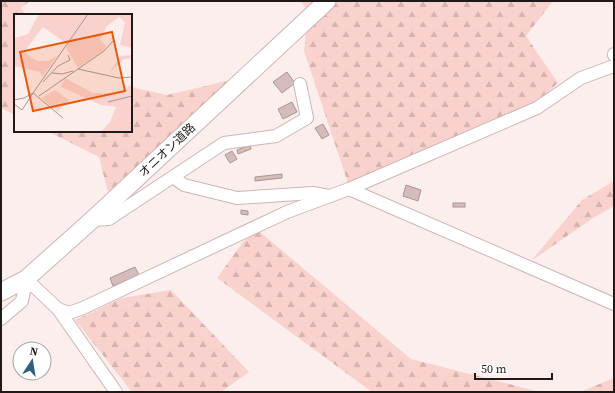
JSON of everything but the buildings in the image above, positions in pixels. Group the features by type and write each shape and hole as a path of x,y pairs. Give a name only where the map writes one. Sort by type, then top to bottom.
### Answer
{"street":[{"name":"オニオン道路","path":"1,292 26,279 92,220 327,1"},
{"path":"58,309 69,313 83,308 287,212 349,189 537,108 581,78 614,66"},
{"path":"92,220 109,219 224,143 276,136 307,118 300,84"},
{"path":"173,177 184,185 237,198 313,193 329,196"},
{"path":"349,189 614,304"},
{"path":"26,279 58,309 116,392"},
{"path":"1,319 22,301 26,279"}],"green space":[{"path":"1,1 30,1 21,8 25,14 14,14 14,114 1,108"},
{"path":"300,1 553,1 526,36 558,83 535,103 348,183 304,51 308,10"},
{"path":"231,80 108,192 99,157 49,132 132,132 132,87 167,95"},
{"path":"614,181 614,206 593,218 531,261 582,200"},
{"path":"254,227 411,359 540,392 372,392 217,278"},
{"path":"171,290 249,372 221,392 132,392 75,320 122,298"},
{"path":"614,378 614,392 580,392"}]}
